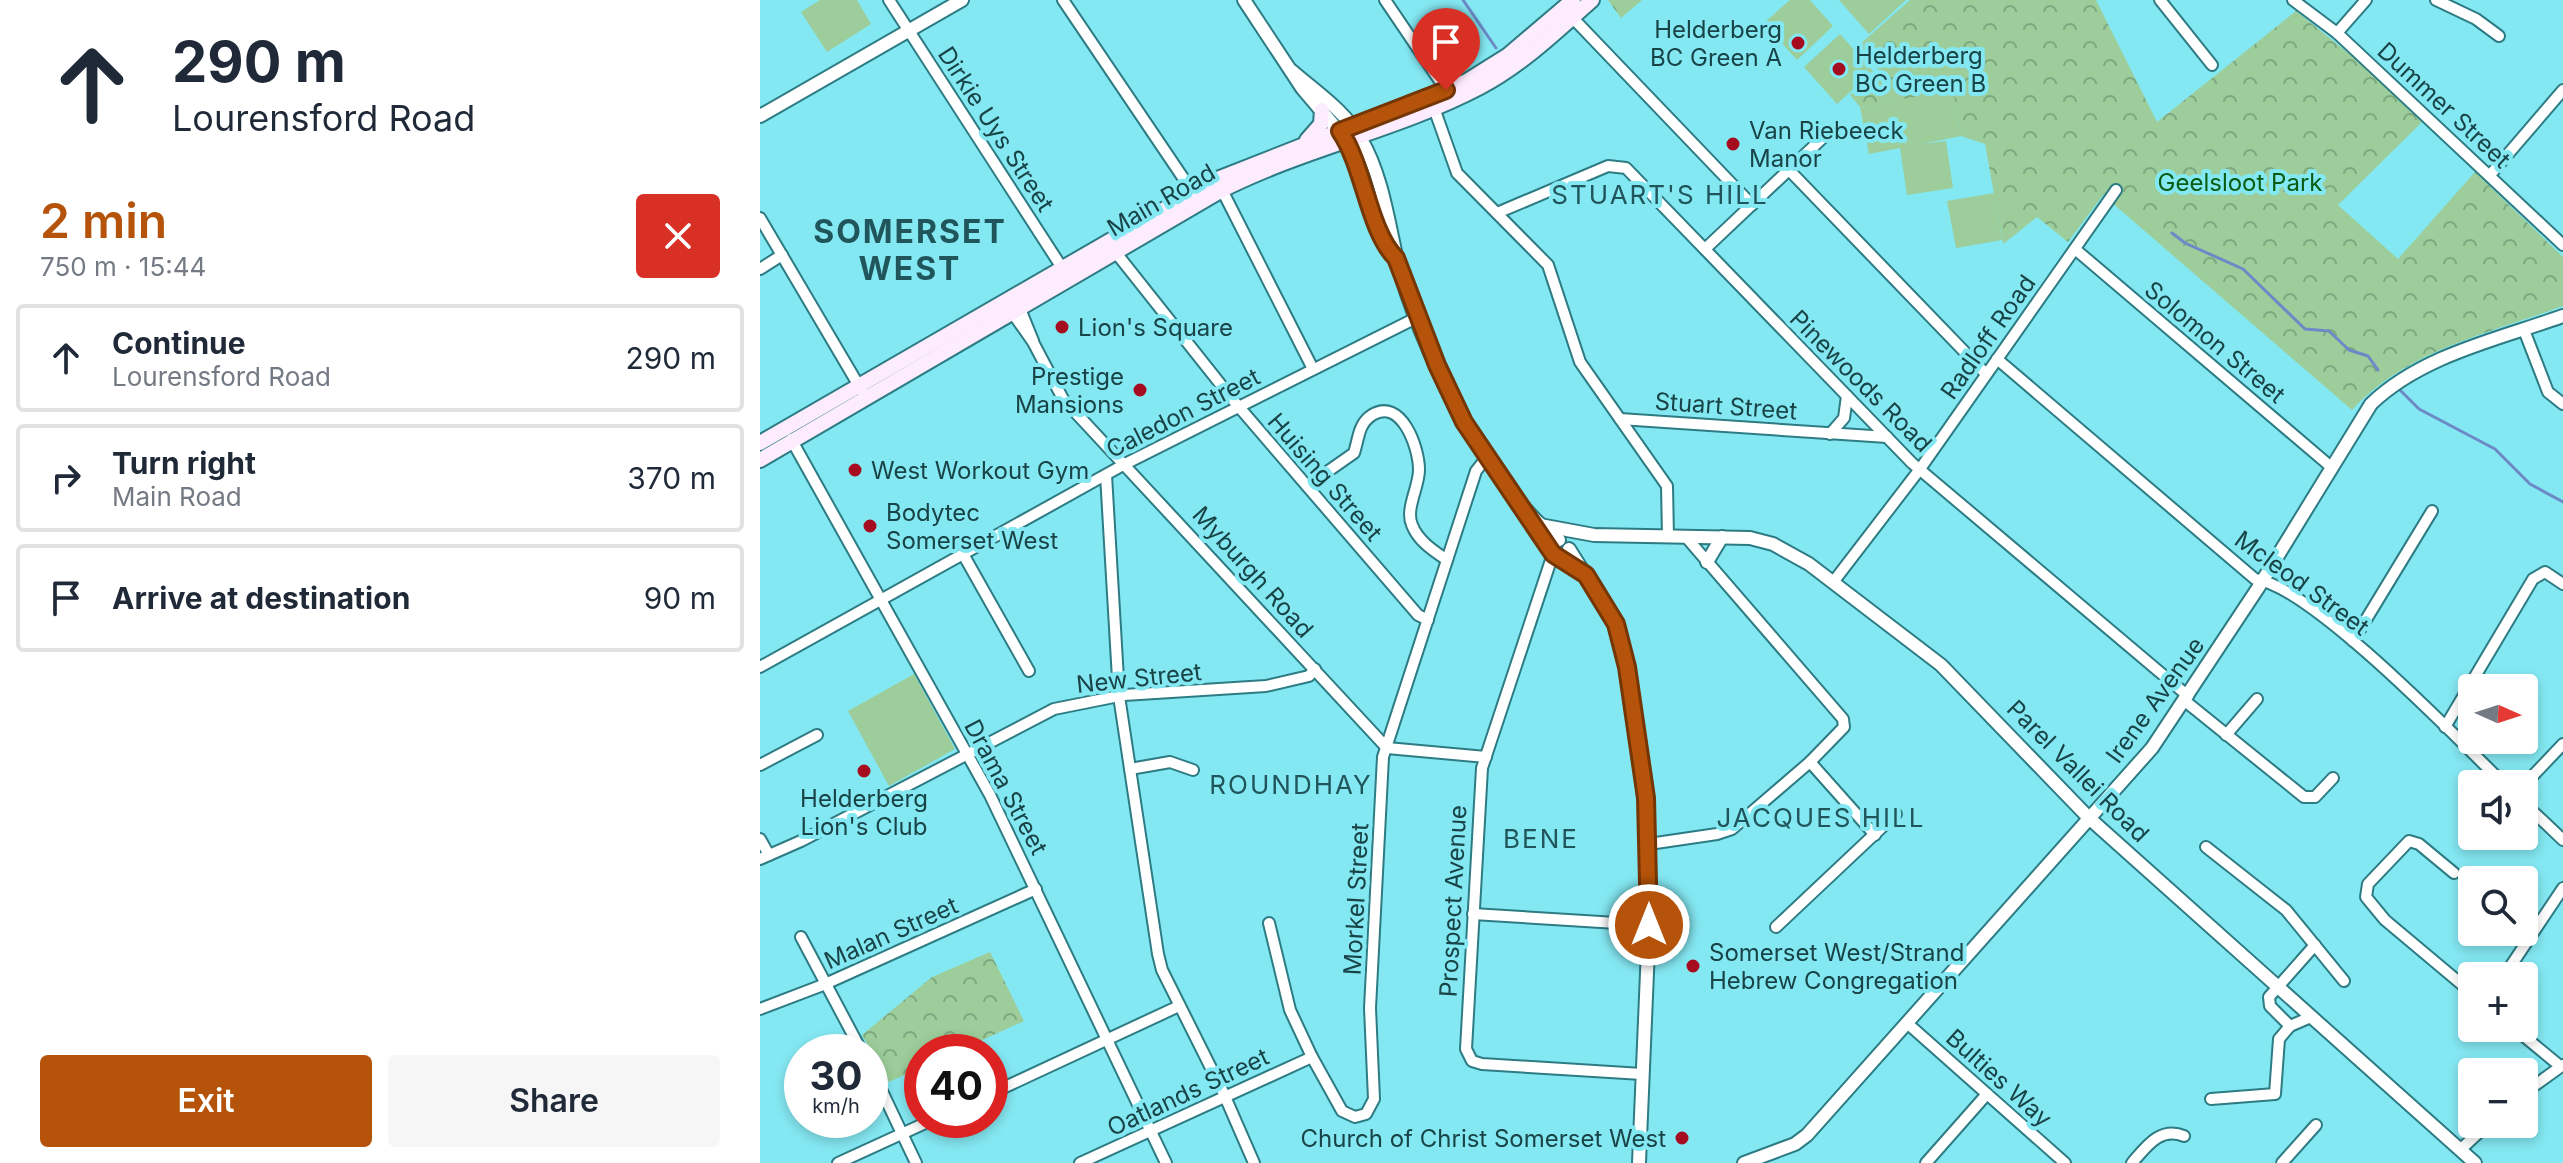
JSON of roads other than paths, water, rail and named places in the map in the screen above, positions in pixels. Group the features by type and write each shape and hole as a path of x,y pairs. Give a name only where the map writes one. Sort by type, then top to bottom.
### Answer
{"main road":[{"name":"Main Road","path":"1196,197 1222,190 1446,90 1507,56 1570,9 1592,0"},
{"name":"Main Road","path":"760,443 862,391 1196,197 1237,169 1301,146 1434,108 1490,82 1570,9"},
{"path":"1301,146 1321,124 1322,110"},
{"name":"Main Road","path":"760,460 862,391"}],"street":[{"name":"Dirkie Uys Street","path":"889,0 1065,273"},
{"path":"760,116 962,0"},
{"path":"1063,0 1196,197"},
{"path":"1244,0 1322,110 1350,133"},
{"path":"1385,0 1446,90"},
{"path":"2160,0 2212,65"},
{"name":"Dummer Street","path":"2293,0 2337,33 2563,245"},
{"path":"2337,33 2366,0"},
{"path":"2436,0 2476,19 2499,36"},
{"path":"1570,9 1752,205"},
{"path":"1292,71 1350,133 1386,244 1396,258 1454,402 1487,457 1536,521 1586,575 1606,604 1623,647 1643,772 1649,844 1649,925 1639,1163"},
{"path":"2490,175 2563,90"},
{"path":"1434,108 1457,173 1546,261 1580,362 1667,486 1668,537"},
{"path":"1705,249 1831,130"},
{"name":"Pinewoods Road","path":"1497,213 1608,166 1626,168 1920,469 2226,735 2304,797 2315,797 2333,778"},
{"path":"1789,170 1986,374"},
{"path":"1222,190 1313,369"},
{"name":"Radloff Road","path":"1834,581 1920,469 2116,190"},
{"path":"760,218 862,391"},
{"name":"Huising Street","path":"1112,246 1155,307 1238,406 1418,615 1428,620"},
{"name":"Solomon Street","path":"2075,249 2330,466"},
{"path":"760,269 782,255"},
{"name":"Myburgh Road","path":"1012,304 1063,399 1387,748"},
{"name":"Irene Avenue","path":"1744,1163 1803,1139 2152,748 2263,580 2364,412 2396,382 2433,363 2563,316"},
{"name":"Caledon Street","path":"760,667 1125,464 1418,317"},
{"path":"2524,330 2548,392 2563,404"},
{"name":"Mcleod Street","path":"1997,359 2255,579 2272,581 2353,641 2490,770"},
{"name":"Stuart Street","path":"1830,434 1844,418 1847,396"},
{"path":"1307,486 1354,453 1359,427 1368,417 1391,410 1399,415 1419,469 1411,525 1431,550 1447,560"},
{"name":"Stuart Street","path":"1620,419 1887,437"},
{"name":"Drama Street","path":"791,439 968,756 1109,1039 1166,1163"},
{"name":"Morkel Street","path":"1312,1057 1342,1111 1361,1116 1369,1111 1374,1099 1370,1008 1383,757 1476,471 1487,457"},
{"path":"1106,475 1119,696 1158,954 1179,1006 1254,1163"},
{"path":"2353,641 2432,511"},
{"name":"Parel Vallei Road","path":"1536,521 1594,535 1722,537 1773,544 1834,581 1957,680 2090,819 2475,1163"},
{"path":"1561,549 1576,533"},
{"name":"Parel Vallei Road","path":"1561,549 1594,535"},
{"path":"1649,844 1732,829 1843,730 1843,719 1686,537"},
{"path":"1707,562 1722,537"},
{"name":"Prospect Avenue","path":"1561,549 1546,582 1481,777 1465,1041 1469,1058 1482,1064 1642,1074"},
{"path":"963,554 1029,671"},
{"path":"2445,727 2533,579 2545,572 2563,584"},
{"path":"869,576 884,588 901,588"},
{"name":"New Street","path":"764,857 968,756 1054,709 1119,696 1266,686 1309,676 1315,669"},
{"path":"2226,735 2257,699"},
{"path":"760,765 817,735"},
{"path":"2538,770 2563,744"},
{"path":"1387,748 1486,757"},
{"path":"1130,769 1170,762 1193,770"},
{"path":"1810,762 1875,835"},
{"path":"1776,927 1896,814"},
{"path":"2538,816 2563,840"},
{"path":"760,839 764,857"},
{"path":"2454,873 2419,844 2409,841 2365,890 2367,901 2374,911 2458,981"},
{"path":"2206,847 2280,904 2344,981"},
{"path":"2513,962 2563,888"},
{"name":"Malan Street","path":"760,1009 823,985 1036,889"},
{"path":"1473,914 1649,925"},
{"path":"1269,923 1287,1001 1312,1057"},
{"path":"801,937 823,985 852,1034"},
{"path":"2290,1026 2269,1004 2276,985 2315,945"},
{"path":"1008,1086 1179,1006"},
{"path":"2211,1099 2275,1094 2279,1039 2290,1026 2311,1017"},
{"name":"Bulties Way","path":"1907,1023 2065,1163"},
{"path":"2531,1042 2561,1066 2538,1083"},
{"name":"Oatlands Street","path":"1080,1163 1312,1057"},
{"path":"1926,1163 1987,1094"},
{"path":"888,1103 916,1163"},
{"path":"2282,1163 2316,1125"},
{"path":"2132,1163 2154,1139 2170,1132 2184,1136"},
{"path":"838,1163 903,1133"},
{"path":"2460,1150 2473,1138"}],"waterway":[{"path":"1463,0 1496,48"},
{"path":"2172,233 2185,243 2243,269 2305,329 2329,331 2349,350 2368,356 2378,370"},
{"path":"2400,390 2419,409 2495,449 2530,484 2563,502"}],"place":[{"name":"Helderberg BC Green A","path":"1798,43"},
{"name":"Helderberg BC Green B","path":"1839,69"},
{"name":"Van Riebeeck Manor","path":"1733,144"},
{"name":"Lion's Square","path":"1062,327"},
{"name":"Prestige Mansions","path":"1140,390"},
{"name":"West Workout Gym","path":"855,470"},
{"name":"Bodytec Somerset West","path":"870,526"},
{"name":"Helderberg Lion's Club","path":"864,771"},
{"name":"Somerset West/Strand Hebrew Congregation","path":"1693,966"},
{"name":"Church of Christ Somerset West","path":"1682,1138"}],"district":[{"name":"STUART'S HILL","path":"1660,194"},
{"name":"SOMERSET WEST","path":"910,250"},
{"name":"ROUNDHAY","path":"1291,784"},
{"name":"JACQUES HILL","path":"1821,817"},
{"name":"BENE","path":"1541,838"}],"park label":[{"name":"Geelsloot Park","path":"2240,182"}]}
